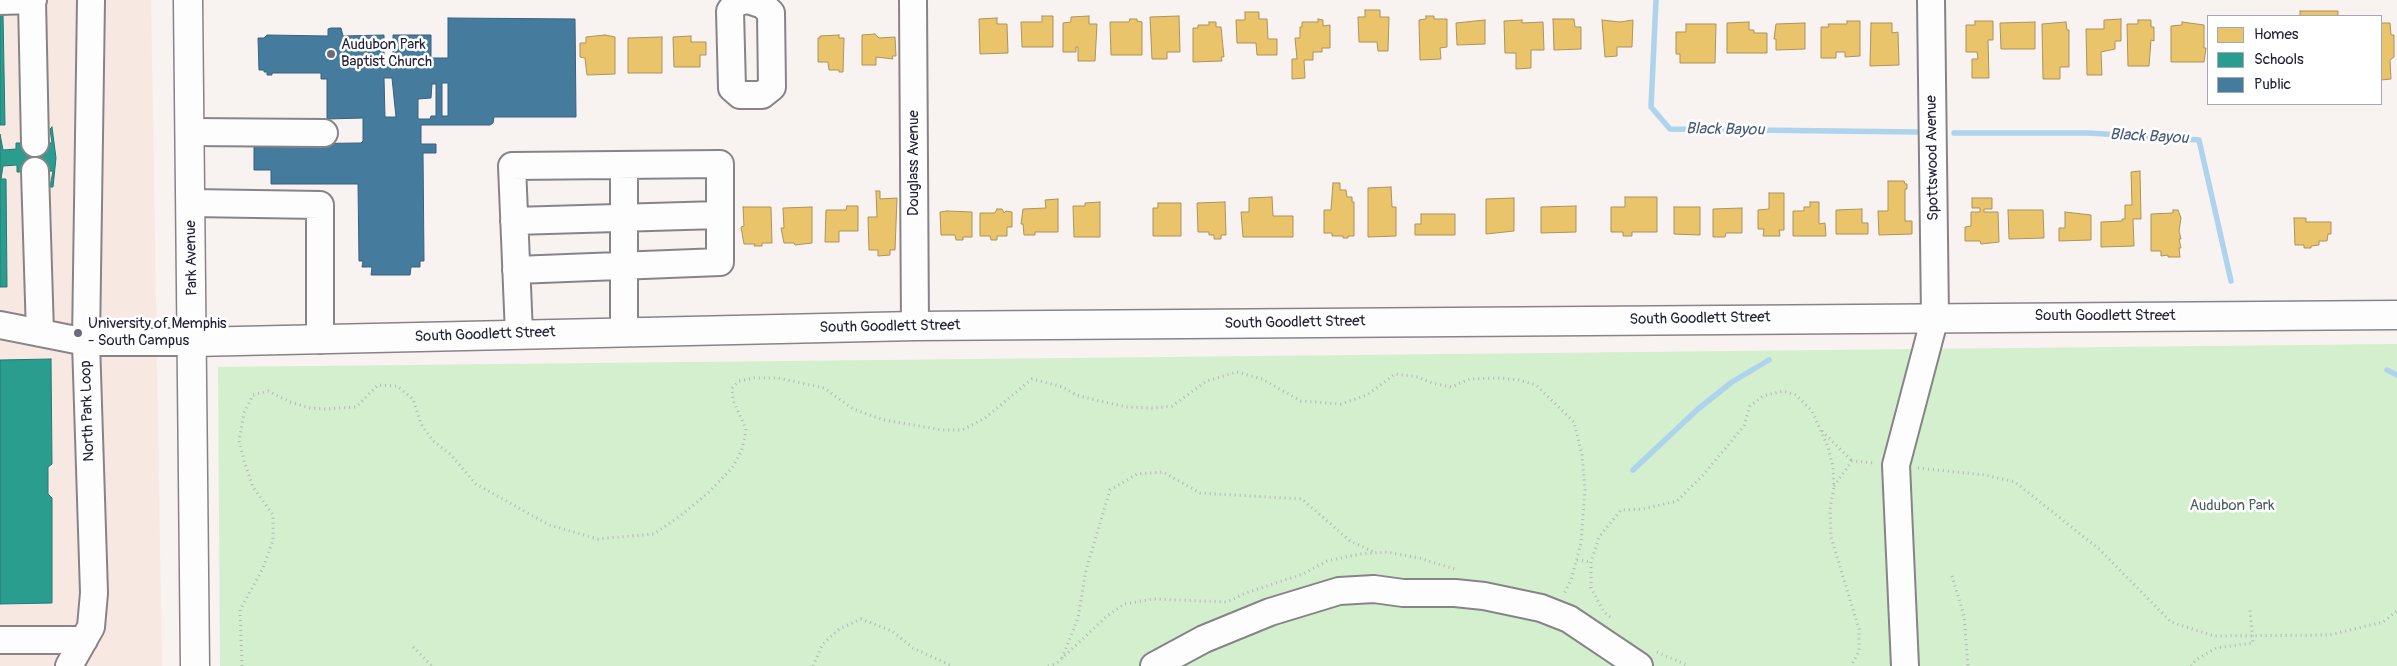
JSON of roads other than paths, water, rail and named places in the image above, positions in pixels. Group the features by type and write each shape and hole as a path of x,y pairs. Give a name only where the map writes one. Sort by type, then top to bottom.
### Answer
{"main road":[{"name":"Park Avenue","path":"188,0 195,666"},
{"name":"South Goodlett Street","path":"193,342 915,326 2397,315"}],"street":[{"path":"0,1 32,0 35,142"},
{"name":"North Park Loop","path":"69,666 91,627 94,592 86,342 91,0"},
{"name":"Douglass Avenue","path":"913,0 915,326"},
{"name":"Spottswood Avenue","path":"1905,666 1896,466 1935,317 1931,0"},
{"path":"190,132 324,134"},
{"path":"516,270 720,262 720,164 512,166 516,270 519,334"},
{"path":"624,165 624,332"},
{"path":"35,172 40,333"},
{"path":"191,203 320,205 320,340"},
{"path":"514,221 720,215"},
{"path":"0,326 86,342 193,342"},
{"path":"1154,666 1204,639 1270,612 1339,591 1374,589 1403,593 1455,593 1484,596 1540,608 1569,619 1646,657"},
{"path":"0,640 84,640"}],"waterway":[{"name":"Black Bayou","path":"1656,0 1651,107 1670,129 1917,132"},
{"name":"Black Bayou","path":"1954,133 2089,133 2199,140 2231,281"},
{"path":"1633,470 1698,409 1732,382 1769,360"},
{"name":"Black Bayou","path":"2387,370 2397,375"}],"place":[{"name":"Audubon Park Baptist Church","path":"331,54"},
{"name":"University of Memphis - South Campus","path":"78,333"}],"park label":[{"name":"Audubon Park","path":"2232,506"}]}
